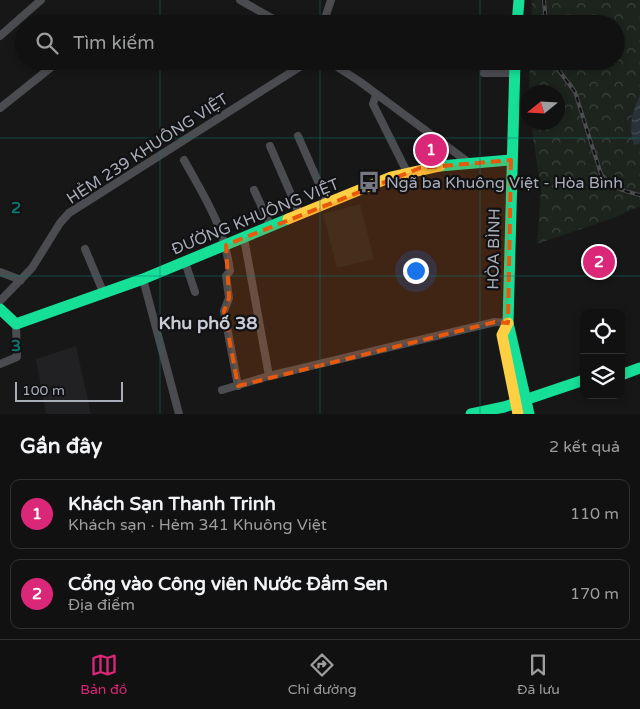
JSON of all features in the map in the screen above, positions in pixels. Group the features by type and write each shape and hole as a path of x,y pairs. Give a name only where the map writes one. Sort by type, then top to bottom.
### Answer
{"street":[{"path":"24,15 41,0"},
{"path":"240,0 266,15"},
{"path":"326,15 331,0"},
{"path":"518,15 519,0"},
{"path":"0,36 15,23"},
{"path":"0,108 48,70"},
{"name":"HẺM 239 KHUÔNG VIỆT","path":"0,301 32,268 60,223 69,213 296,70"},
{"path":"341,70 468,162"},
{"path":"484,72 496,70"},
{"path":"511,160 515,70"},
{"path":"376,95 373,104 407,172"},
{"path":"298,136 328,204"},
{"path":"270,146 300,215"},
{"path":"184,160 216,216 226,245 230,270 226,276 230,298 224,311 238,386"},
{"name":"ĐƯỜNG KHUÔNG VIỆT","path":"16,324 104,294 407,172 442,164 511,160"},
{"name":"HÒA BÌNH","path":"511,160 508,323 520,409"},
{"path":"254,190 271,227"},
{"path":"244,238 270,376"},
{"path":"85,249 104,294"},
{"path":"185,262 195,292"},
{"path":"0,272 21,280"},
{"path":"142,279 179,414"},
{"path":"0,309 16,324 17,357 0,364"},
{"path":"222,390 270,376 495,322 508,323"},
{"path":"625,366 640,360"},
{"path":"625,374 640,368"},
{"path":"520,409 580,382"},
{"path":"471,414 520,409 580,389"}],"highlighted area":[{"path":"511,160 508,323 495,322 238,386 224,311 229,298 226,245 420,168"}],"shaded area":[{"path":"76,346 91,414 46,414 36,359"}],"green space":[{"path":"532,0 640,0 640,206 616,217 537,244 541,191 532,130 565,130 565,85 529,85 530,70 625,70 625,15 531,15"},
{"path":"360,204 374,259 337,268 323,214"}],"water":[{"path":"640,95 640,143 634,145 631,132 632,120"}],"railway":[{"path":"544,0 545,15"},
{"path":"559,70 575,92 601,174 609,183 618,188 640,195"}],"traffic: fast":[{"path":"518,15 519,0"},
{"path":"515,70 508,323 529,414"},
{"path":"440,166 511,160"},
{"path":"0,309 16,324 143,279 288,219"},
{"path":"625,374 640,368"},
{"path":"471,414 504,407 580,381"}],"traffic: slow":[{"path":"288,219 391,177 440,166"},
{"path":"508,323 502,335 518,414"}],"place":[{"name":"Khách Sạn Thanh Trinh","path":"431,150"},
{"name":"Ngã ba Khuông Việt - Hòa Bình","path":"369,182"},
{"name":"Cổng vào Công viên Nước Đầm Sen","path":"599,262"}],"district":[{"name":"Khu phố 38","path":"208,323"}]}
